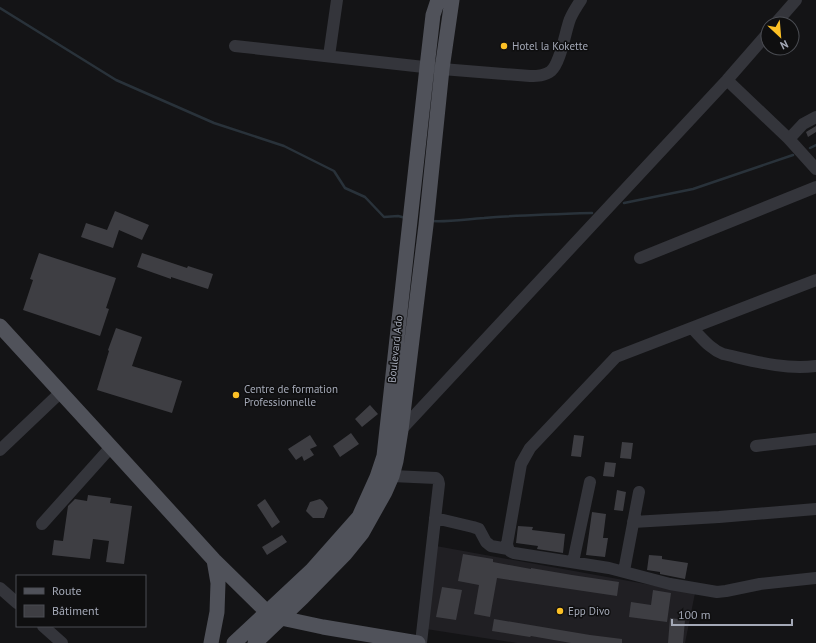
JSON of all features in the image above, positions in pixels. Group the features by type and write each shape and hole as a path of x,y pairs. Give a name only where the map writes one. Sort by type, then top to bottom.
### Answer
{"main road":[{"name":"Boulevard Ado","path":"234,643 312,570 359,517 377,477 384,456 426,67 433,15 438,0"},
{"name":"Boulevard Ado","path":"255,643 340,559 362,533 385,492 392,476 401,430 427,218 442,69 452,0"},
{"path":"0,326 214,560 267,612 282,618 323,627 420,643"},
{"path":"211,643 217,612 218,583 214,560"}],"street":[{"path":"329,56 337,0"},
{"path":"234,46 442,69 530,76 543,75 551,71 557,62 570,20 581,0"},
{"path":"783,16 796,0"},
{"path":"401,430 727,80 760,42"},
{"path":"727,80 789,139 816,169"},
{"path":"789,139 803,124 816,117"},
{"path":"640,258 816,187"},
{"path":"508,550 507,544 521,464 530,448 616,357 816,280"},
{"path":"692,328 711,348 723,354 781,367 802,368 816,366"},
{"path":"0,450 61,392"},
{"path":"756,446 816,439"},
{"path":"42,524 112,447"},
{"path":"392,476 436,478 439,484 420,643"},
{"path":"573,562 590,482"},
{"path":"624,571 639,492"},
{"path":"633,522 816,509"},
{"path":"436,518 479,529 486,542 491,546 508,550 510,552 609,568 670,584 717,592 760,584 816,578"},
{"path":"0,588 16,602"},
{"path":"44,627 62,643"}],"shaded area":[{"name":"Epp Divo","path":"436,546 695,593 685,643 517,643 426,629"}],"building":[{"path":"816,126 816,132 808,137 806,132"},
{"path":"115,211 149,225 142,240 119,230 113,248 81,237 86,223 107,230"},
{"path":"39,253 116,278 106,308 109,309 100,336 23,310 33,280 30,279"},
{"path":"142,253 187,268 188,266 213,274 208,289 171,277 171,279 137,267"},
{"path":"116,328 142,337 132,366 182,381 172,413 97,390 109,351 108,350"},
{"path":"370,405 378,414 362,427 355,419"},
{"path":"351,433 359,444 340,457 333,446"},
{"path":"310,435 317,446 310,449 314,455 304,461 302,456 296,460 288,449"},
{"path":"574,435 584,436 581,457 571,456"},
{"path":"622,442 633,443 631,459 620,458"},
{"path":"605,462 616,463 614,477 603,476"},
{"path":"617,490 626,492 623,511 614,510"},
{"path":"88,495 111,498 110,503 132,506 124,564 106,562 109,541 93,539 90,559 52,555 54,540 63,541 68,506 75,499 87,501"},
{"path":"265,499 280,522 272,528 257,505"},
{"path":"320,499 328,508 324,518 313,518 306,511 310,502"},
{"path":"592,512 606,514 603,538 608,538 605,557 586,555"},
{"path":"518,526 533,527 532,530 565,534 563,553 537,549 538,546 516,543"},
{"path":"282,535 287,542 267,555 262,547"},
{"path":"463,554 493,559 493,562 531,569 619,582 617,596 497,578 490,617 474,614 479,585 458,581"},
{"path":"649,555 662,556 662,559 688,563 685,579 647,570"},
{"path":"442,587 462,590 456,620 436,617"},
{"path":"653,590 671,593 667,622 629,617 631,602 651,605"},
{"path":"670,618 685,620 683,643 668,643"},
{"path":"494,619 622,639 622,643 571,643 492,631"}],"waterway":[{"path":"0,8 116,80 214,123 284,146 334,171 345,188 365,197 384,217 398,216 406,218"},
{"path":"810,148 816,145"},
{"path":"624,203 693,189 793,155"},
{"path":"432,221 452,221 524,215 592,213"}],"place":[{"name":"Hotel la Kokette","path":"504,46"},
{"name":"Centre de formation Professionnelle","path":"236,395"},
{"name":"Epp Divo","path":"560,611"}]}
